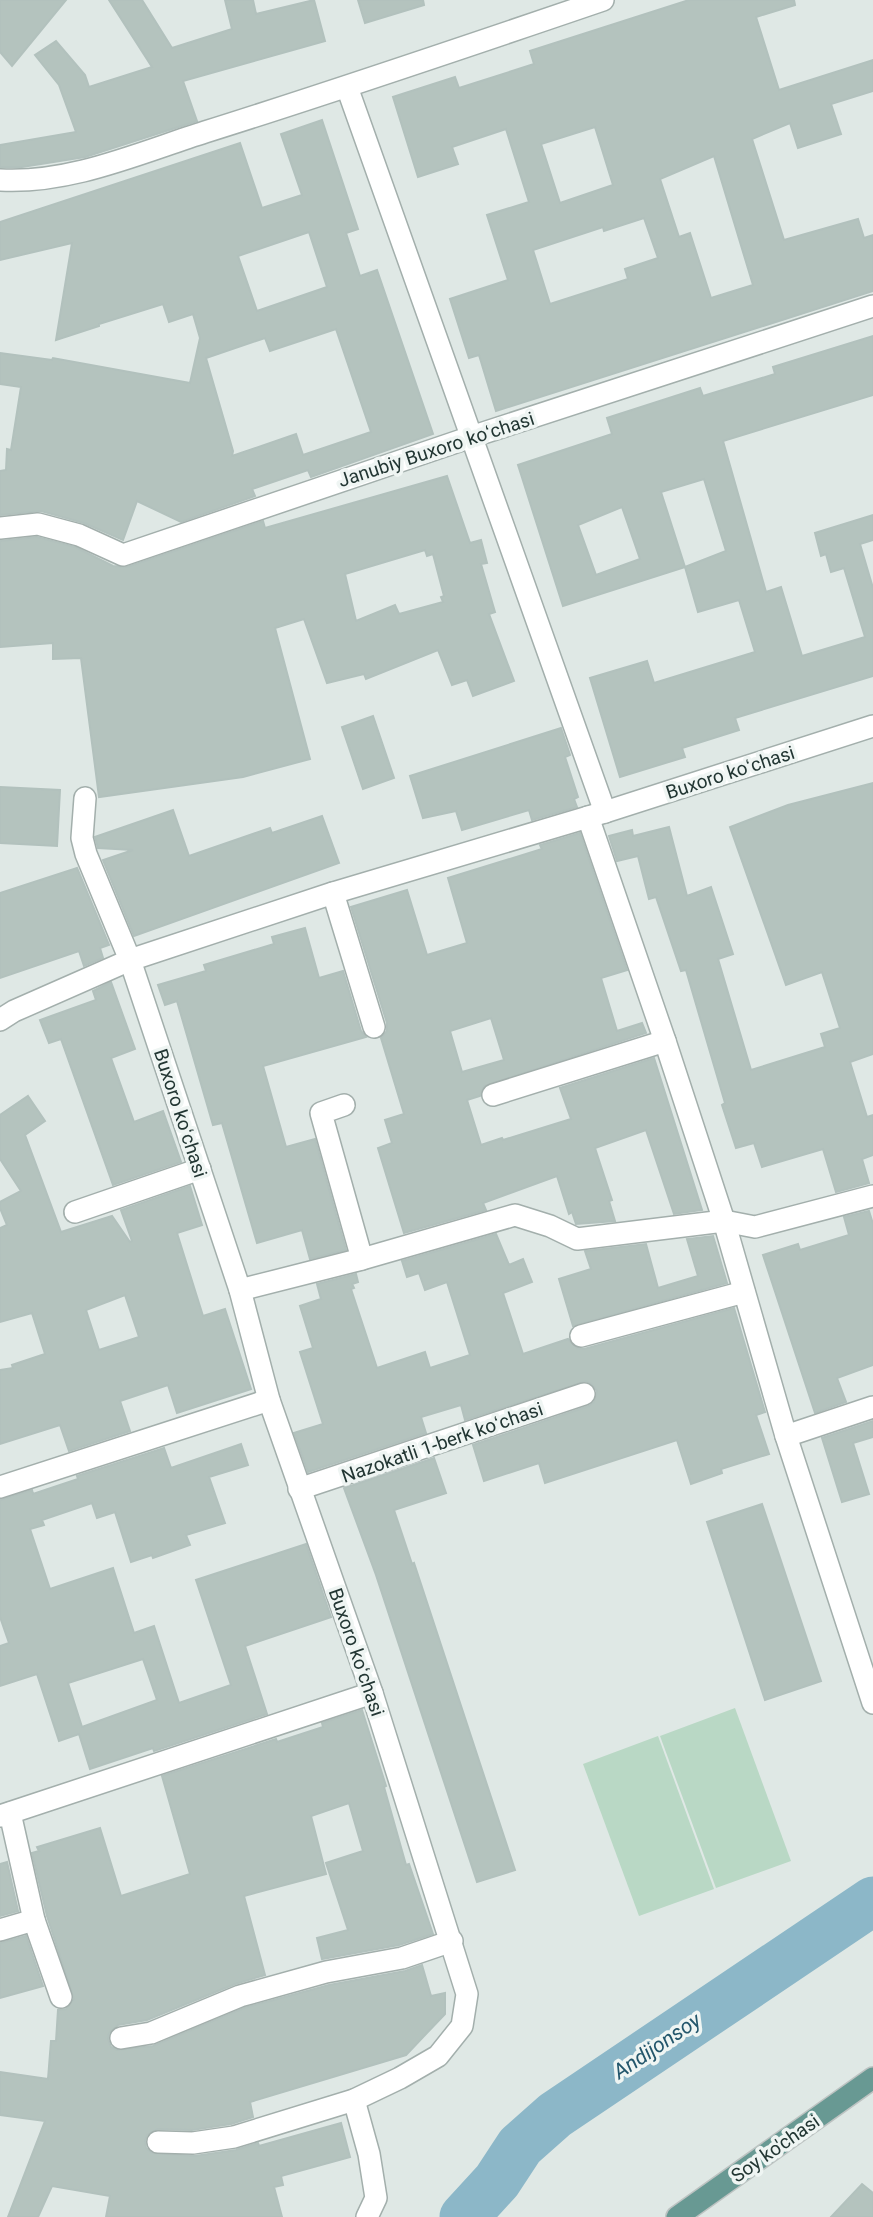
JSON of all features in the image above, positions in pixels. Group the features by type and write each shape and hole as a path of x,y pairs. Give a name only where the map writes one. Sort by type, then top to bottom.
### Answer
{"main road":[{"name":"Soy ko'chasi","path":"677,2217 873,2078"}],"street":[{"path":"0,180 23,181 75,173 347,87 603,0"},
{"path":"347,87 471,437 596,814 665,1041 724,1221 786,1436 873,1703"},
{"name":"Janubiy Buxoro koʻchasi","path":"0,528 37,524 79,536 123,555 471,437 873,306"},
{"name":"Buxoro koʻchasi","path":"0,1020 14,1011 130,960 333,892 596,814 873,726"},
{"path":"85,798 82,838 86,854 130,960"},
{"path":"333,892 374,1027"},
{"name":"Buxoro koʻchasi","path":"130,960 240,1290 269,1400 372,1693 467,1994 462,2026 438,2056 400,2078 354,2100 234,2137 193,2143 158,2142"},
{"path":"493,1095 665,1041"},
{"path":"344,1105 321,1112 362,1259"},
{"path":"75,1212 200,1169"},
{"path":"240,1290 362,1259 514,1215 550,1226 577,1239 724,1221 755,1227 873,1196"},
{"path":"581,1336 744,1292"},
{"name":"Nazokatli 1-berk koʻchasi","path":"299,1489 584,1394"},
{"path":"0,1487 269,1400"},
{"path":"786,1436 873,1408"},
{"path":"61,1997 34,1920 5,1814 372,1693"},
{"path":"0,1930 34,1920"},
{"path":"121,2038 150,2033 240,1996 326,1972 402,1958 452,1941"},
{"path":"354,2100 369,2154 376,2199 367,2217"}],"green space":[{"path":"735,1708 791,1861 716,1888 660,1736"},
{"path":"658,1736 714,1889 639,1916 583,1764"}],"building":[{"path":"0,0 66,0 12,66 0,52"},
{"path":"109,0 142,0 172,48 232,29 225,0 253,0 256,14 314,0 325,41 183,81 197,121 85,157 22,167 0,167 0,145 76,132 59,85 35,55 56,41 85,75 89,87 152,67"},
{"path":"358,0 423,0 424,5 365,23"},
{"path":"689,0 794,0 795,5 756,17 779,90 873,60 873,91 831,104 841,134 798,148 790,123 752,139 784,240 858,219 864,238 873,235 873,291 496,411 479,355 469,358 450,299 508,280 487,215 529,202 506,129 452,147 458,164 418,177 393,97 455,77 459,88 534,64 530,51","holes":["595,127 613,185 560,203 541,144","714,156 753,285 711,298 690,233 679,237 660,179","644,218 658,258 625,269 628,279 550,304 533,250 603,227 604,231"]},
{"path":"322,120 358,229 346,233 360,276 377,270 433,434 311,477 308,470 252,489 255,496 181,522 137,501 123,540 84,523 41,511 0,515 0,471 6,470 7,449 11,450 21,387 0,384 0,353 53,358 190,383 200,338 193,314 169,322 163,304 56,340 72,243 0,260 0,222 240,143 262,208 302,195 281,134","holes":["309,232 327,287 257,311 238,256","336,329 371,432 303,455 296,434 232,456 233,451 206,358 265,338 270,351"]},
{"path":"873,336 873,395 723,441 766,592 781,587 802,656 865,637 844,568 831,572 826,554 821,556 815,533 873,515 873,540 860,544 873,588 873,676 735,718 739,730 682,748 685,757 620,777 590,678 647,661 654,683 755,652 739,600 698,612 685,567 563,606 518,465 612,434 607,418 700,388 703,396 775,374 773,367","holes":["704,479 726,551 685,567 661,492","622,507 640,559 596,575 578,525"]},
{"path":"447,476 470,543 481,540 487,563 481,564 495,612 489,614 514,681 473,696 467,680 452,685 438,650 366,679 364,674 327,683 304,619 275,628 310,759 243,777 99,797 81,658 53,659 53,643 0,647 0,541 37,537 75,547 113,566 127,567 263,521 265,528","holes":["425,550 427,556 433,554 444,596 441,597 443,602 399,614 395,605 356,621 345,574"]},
{"path":"373,716 394,778 363,789 342,727"},
{"path":"561,728 570,755 565,757 578,797 574,799 577,807 532,820 529,810 462,830 456,811 423,818 410,776"},
{"path":"873,783 873,1054 850,1062 867,1117 873,1115 873,1155 862,1159 869,1183 836,1192 823,1149 762,1167 754,1143 736,1148 686,970 681,971 656,897 649,899 638,856 617,861 609,836 632,830 633,836 669,827 687,896 711,887 733,954 718,959 751,1070 825,1047 821,1034 840,1028 822,972 786,985 730,827 788,805"},
{"path":"0,787 60,790 57,846 0,843"},
{"path":"173,810 189,856 270,828 272,833 322,816 339,863 134,936 103,860 133,850 98,848 95,837"},
{"path":"580,833 627,970 601,978 617,1031 642,1023 646,1033 484,1086 480,1096 467,1100 481,1145 571,1119 560,1088 654,1058 702,1210 674,1214 646,1130 595,1148 612,1200 609,1201 615,1221 576,1224 572,1212 569,1214 557,1176 483,1203 486,1210 404,1233 378,1148 392,1143 385,1120 404,1114 381,1038 387,1031 387,1023 351,907 407,890 427,955 467,943 448,878 542,849 540,845","holes":["491,1018 504,1060 462,1072 450,1031"]},
{"path":"77,868 109,945 100,948 103,958 84,966 79,951 0,978 0,893"},
{"path":"305,928 319,978 343,971 361,1031 366,1037 263,1066 286,1147 315,1139 346,1250 310,1259 302,1230 257,1243 222,1123 213,1125 177,1001 165,1005 158,985 206,971 204,965 274,944 272,937"},
{"path":"111,982 135,1049 111,1058 134,1122 163,1111 181,1162 113,1185 61,1039 49,1043 40,1020 96,1000 93,991"},
{"path":"28,1096 45,1121 25,1135 61,1232 112,1216 130,1242 132,1241 121,1210 190,1186 202,1225 177,1233 203,1316 225,1309 251,1389 177,1413 168,1385 120,1401 130,1431 69,1451 60,1425 0,1444 0,1370 13,1368 12,1365 45,1354 32,1313 0,1322 0,1228 7,1225 0,1202 21,1191 0,1159 0,1115","holes":["125,1295 139,1337 99,1350 86,1310"]},
{"path":"869,1211 873,1224 873,1365 837,1378 846,1402 815,1413 763,1255 798,1244 800,1250 849,1235 844,1217"},
{"path":"496,1234 509,1265 523,1259 532,1282 503,1293 523,1354 568,1339 577,1348 584,1349 734,1308 765,1412 756,1415 769,1454 721,1469 722,1473 691,1484 677,1440 545,1483 539,1463 484,1481 473,1445 589,1406 594,1402 597,1391 586,1381 465,1420 461,1405 421,1417 426,1433 308,1472 294,1433 323,1424 300,1352 313,1348 300,1306 321,1299 317,1284 356,1274 358,1282 352,1284 354,1288 351,1289 377,1368 425,1352 430,1368 470,1355 447,1282 425,1290 419,1273 407,1277 402,1261"},
{"path":"713,1236 727,1283 573,1326 559,1279 591,1269 585,1251 646,1244 658,1288 698,1276 687,1239"},
{"path":"873,1421 873,1437 853,1443 869,1494 842,1502 822,1438"},
{"path":"241,1444 248,1465 209,1477 225,1523 186,1535 190,1545 153,1558 152,1555 131,1562 115,1512 97,1518 92,1503 42,1520 44,1525 30,1529 50,1589 113,1568 134,1633 154,1626 179,1703 231,1685 196,1580 306,1544 331,1617 245,1646 267,1714 90,1769 79,1734 59,1741 37,1674 0,1686 0,1646 9,1643 0,1617 0,1500 32,1490 33,1494 78,1479 77,1476 164,1448 171,1468","holes":["143,1659 157,1700 82,1727 68,1683"]},
{"path":"434,1458 446,1493 394,1510 515,1870 477,1882 376,1575 344,1488"},
{"path":"762,1504 821,1681 765,1700 707,1522"},
{"path":"362,1710 386,1786 384,1787 406,1865 409,1864 433,1934 399,1945 322,1959 317,1938 348,1930 326,1863 363,1851 349,1803 311,1816 326,1874 244,1896 265,1975 235,1984 147,2020 118,2025 109,2033 108,2039 111,2047 117,2050 153,2046 244,2008 329,1985 405,1971 422,1965 431,1996 445,1993 445,2014 406,2055 250,2102 253,2117 231,2124 192,2130 158,2129 147,2135 145,2141 146,2148 152,2153 195,2156 236,2150 258,2143 259,2146 341,2123 350,2157 281,2176 283,2185 274,2187 282,2217 106,2217 110,2196 52,2186 38,2217 8,2217 45,2121 0,2115 0,2072 48,2079 51,2041 56,2041 58,2010 66,2009 74,1999 47,1916 32,1853 39,1851 37,1847 100,1828 121,1896 190,1874 162,1776 276,1739 277,1742 323,1727 322,1723"},
{"path":"7,1862 18,1911 0,1916 0,1864"},
{"path":"26,1936 43,1986 0,1998 0,1943"},
{"path":"862,2184 873,2193 873,2217 831,2217"}],"waterway":[{"name":"Andijonsoy","path":"464,2217 497,2181 520,2146 555,2115 873,1901"}]}
